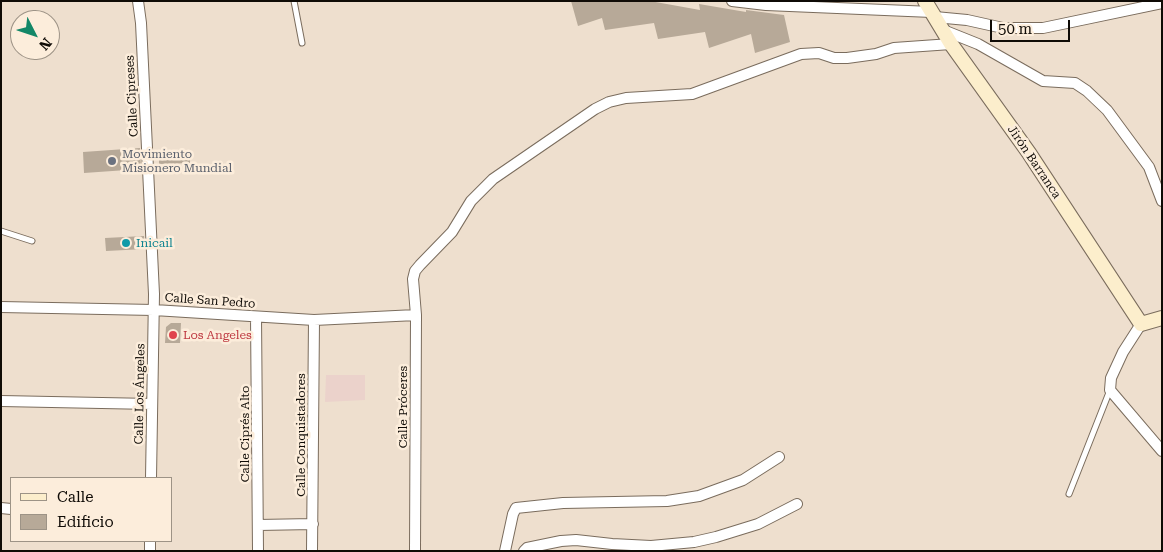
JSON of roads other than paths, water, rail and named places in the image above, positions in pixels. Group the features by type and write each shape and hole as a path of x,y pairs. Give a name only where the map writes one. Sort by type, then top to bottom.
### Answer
{"street":[{"name":"Calle Cipreses","path":"138,1 141,23 154,310"},
{"path":"732,1 931,10 1003,28 1044,28 1162,3"},
{"name":"Jirón Barranca","path":"931,10 951,44 1029,153 1141,324"},
{"path":"943,30 978,44 1043,81 1075,83 1087,92 1112,116 1149,167 1162,201"},
{"name":"Calle Próceres","path":"415,551 416,315 413,278 415,271 420,265 452,232 471,200 494,179 595,109 609,102 626,98 692,94 806,54 819,53 834,58 846,58 869,55 894,48 951,44"},
{"name":"Calle San Pedro","path":"1,306 154,310 314,320 416,315"},
{"name":"Calle Los Ángeles","path":"151,477 154,310"},
{"name":"Calle Ciprés Alto","path":"256,317 258,551"},
{"path":"1162,318 1141,324 1123,352 1111,378 1110,390 1162,452"},
{"name":"Calle Conquistadores","path":"312,551 314,320"},
{"path":"1,401 152,404"},
{"path":"506,551 513,514 516,508 563,503 667,501 699,496 715,492 743,480 779,456"},
{"path":"524,551 527,548 576,540 651,546 694,542 758,524 797,504"},
{"path":"258,525 312,524"}],"lane":[{"path":"294,1 302,43"},
{"path":"1,231 32,241"},
{"path":"1068,494 1110,390"}],"place":[{"name":"Movimiento Misionero Mundial","path":"112,161"},
{"name":"Inicail","path":"126,243"},
{"name":"Los Angeles","path":"173,335"}]}
